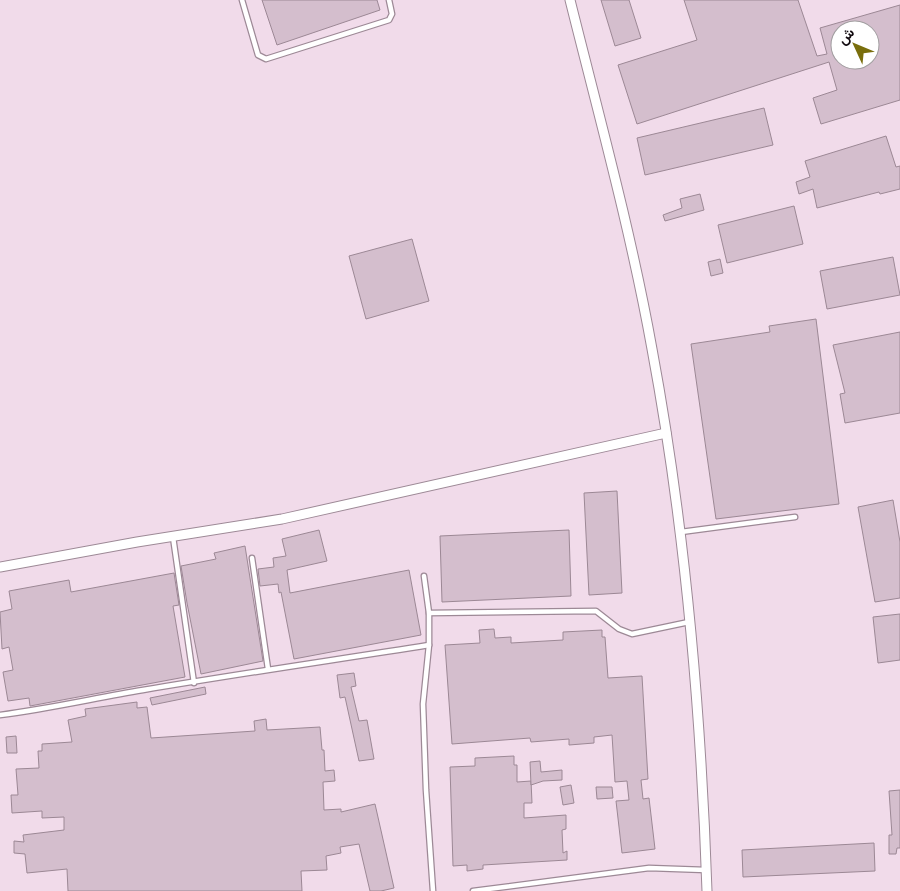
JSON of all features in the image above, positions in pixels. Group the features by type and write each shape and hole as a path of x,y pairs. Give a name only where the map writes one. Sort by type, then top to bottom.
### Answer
{"street":[{"path":"570,0 618,187 652,349 666,433 681,532 694,670 707,891"},
{"path":"0,567 137,542 282,519 666,433"}],"lane":[{"path":"242,0 258,55 266,59 389,20 392,14 389,0"},
{"path":"681,532 795,517"},
{"path":"173,537 194,683"},
{"path":"252,558 268,669"},
{"path":"424,576 429,613 429,646 423,704 432,891"},
{"path":"429,613 596,611 619,629 632,634 689,622"},
{"path":"0,715 268,669 429,646"},
{"path":"473,891 649,868 706,870"}],"building":[{"path":"262,0 377,0 380,10 277,45"},
{"path":"601,0 629,0 641,38 615,46"},
{"path":"684,0 798,0 817,56 827,54 820,28 830,25 830,66 829,62 637,124 618,65 697,40"},
{"path":"900,5 900,100 821,124 813,98 837,90 831,70 880,70 880,20 848,20"},
{"path":"764,108 773,145 645,175 637,138"},
{"path":"886,136 896,167 900,166 900,189 880,194 879,192 817,208 813,189 799,194 796,182 810,177 805,161"},
{"path":"700,194 704,210 665,221 663,215 682,208 680,199"},
{"path":"794,206 803,244 727,263 718,225"},
{"path":"412,239 429,301 366,319 349,256"},
{"path":"893,257 900,295 827,309 820,271"},
{"path":"720,259 723,273 711,276 708,262"},
{"path":"816,319 839,504 716,519 691,344 770,332 769,326"},
{"path":"900,332 900,413 845,423 840,394 845,393 833,345"},
{"path":"617,491 622,593 589,595 584,493"},
{"path":"893,500 900,542 900,598 875,602 858,507"},
{"path":"319,530 327,561 287,570 290,593 409,570 421,635 294,659 278,584 260,586 258,569 274,567 273,558 286,556 282,539"},
{"path":"569,530 571,596 442,602 440,536"},
{"path":"245,546 263,661 201,674 181,566 216,559 214,553"},
{"path":"174,573 179,605 173,606 185,677 30,706 29,698 8,701 3,672 13,670 9,647 2,649 0,612 12,609 9,591 69,580 71,592"},
{"path":"900,614 900,660 878,663 873,617"},
{"path":"494,629 495,638 511,637 511,643 563,640 563,632 602,630 602,637 605,637 608,678 642,676 648,779 641,780 643,799 649,798 655,849 622,853 616,801 629,800 627,781 615,782 612,735 594,737 594,743 569,745 569,739 531,742 530,738 452,744 445,645 480,643 479,630"},
{"path":"354,673 356,686 351,687 359,721 367,720 374,759 359,761 345,697 340,698 337,675"},
{"path":"205,687 206,694 152,705 150,698"},
{"path":"137,702 137,708 147,707 151,738 255,731 254,721 266,719 267,730 320,727 325,771 334,770 335,781 323,782 324,810 341,809 341,812 375,804 394,888 370,891 359,844 340,847 341,853 326,856 327,870 301,871 302,891 68,891 67,869 27,873 25,854 14,853 14,841 24,842 23,835 64,830 64,817 42,818 42,811 12,813 11,795 18,795 16,769 39,768 38,751 42,751 42,744 72,742 68,720 86,716 85,709"},
{"path":"16,736 17,753 7,753 6,737"},
{"path":"514,756 514,765 517,765 517,782 531,781 532,803 524,803 524,818 566,815 566,829 562,830 563,853 567,851 567,860 483,865 483,869 467,871 467,865 453,866 450,767 475,766 475,758"},
{"path":"540,761 541,772 562,770 562,780 543,781 531,785 530,762"},
{"path":"571,785 574,803 563,805 560,787"},
{"path":"596,787 612,787 613,798 597,799"},
{"path":"900,790 900,848 897,848 896,854 889,854 889,835 892,835 889,791"},
{"path":"874,843 875,871 743,877 742,850"}]}
